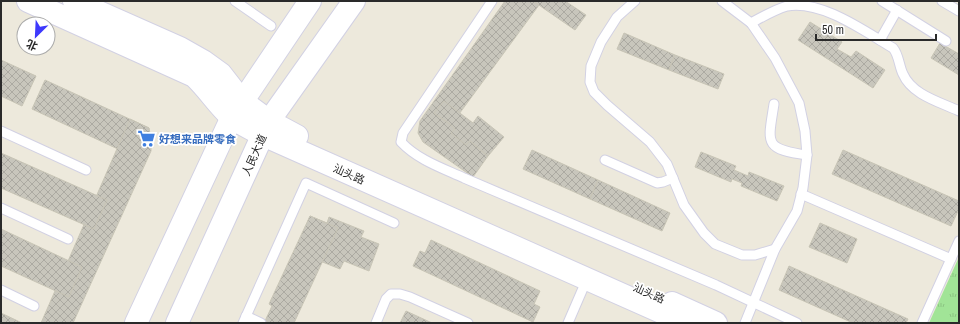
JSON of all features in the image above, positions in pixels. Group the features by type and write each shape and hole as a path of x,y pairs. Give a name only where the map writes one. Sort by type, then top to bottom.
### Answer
{"street":[{"name":"汕头路","path":"28,1 194,76 219,105 237,109 266,128 588,279 686,323"},
{"name":"汕头路","path":"74,1 180,48 203,61 221,74 237,109"},
{"path":"136,323 237,109 310,1"},
{"name":"人民大道","path":"177,323 266,128 354,1"},
{"name":"汕头路","path":"266,128 286,131 716,323"}],"lane":[{"path":"235,1 270,26"},
{"path":"492,1 403,133 401,142 410,151 444,170 716,285 797,323"},
{"path":"635,1 617,17 601,42 591,66 590,82 594,92 607,106 650,142 667,164 684,205 704,233 716,244 742,255 755,255 775,249"},
{"path":"722,1 751,24 775,58 799,103 805,131 807,155 802,194 796,211 775,249 745,323"},
{"path":"882,1 946,41"},
{"path":"942,1 959,11"},
{"path":"751,24 768,14 788,6 805,4 833,12 893,48 896,52 902,73 907,82 914,89 959,111"},
{"path":"880,40 896,10"},
{"path":"774,104 769,138 775,147 786,152 807,155"},
{"path":"1,131 86,170"},
{"path":"605,160 657,183 673,178"},
{"path":"261,323 245,320 306,183 394,222"},
{"path":"802,194 951,259"},
{"path":"1,208 68,239"},
{"path":"922,323 959,241"},
{"path":"568,323 588,279"},
{"path":"1,290 34,306"},
{"path":"376,323 386,299 391,294 400,294 410,297 468,323"}],"green space":[{"path":"959,257 959,323 929,323"}],"building":[{"path":"505,1 542,1 451,125 488,156 473,177 423,142 418,133 420,121"},
{"path":"533,1 565,1 586,15 575,30"},
{"path":"810,22 842,42 837,49 851,57 856,51 885,70 873,88 798,40"},
{"path":"624,33 675,55 669,70 617,49"},
{"path":"940,43 959,54 959,75 931,58"},
{"path":"675,55 724,74 718,89 669,70"},
{"path":"1,60 36,76 22,106 1,96"},
{"path":"45,80 149,128 135,157 32,109"},
{"path":"444,101 473,123 478,116 504,137 488,156 470,141 466,145 451,133 455,129 451,125 434,113"},
{"path":"130,119 149,128 151,151 73,323 41,323"},
{"path":"532,150 598,180 590,199 523,169"},
{"path":"843,150 959,201 959,209 951,226 832,174"},
{"path":"701,152 736,166 734,170 748,176 749,172 784,186 777,201 741,186 742,183 732,179 731,182 695,167"},
{"path":"1,153 107,200 94,229 1,188"},
{"path":"598,180 670,213 662,231 590,199"},
{"path":"310,216 327,223 329,217 364,231 361,237 379,244 369,271 344,261 340,269 320,261 324,252 300,242"},
{"path":"310,216 338,228 294,323 268,323 265,321 272,306 269,304"},
{"path":"820,223 857,239 847,263 809,247"},
{"path":"1,229 82,267 69,297 1,266"},
{"path":"431,240 540,291 534,304 540,307 533,322 413,266 420,251 425,253"},
{"path":"789,266 908,319 906,323 853,323 779,290"},
{"path":"406,311 432,323 400,323"},
{"path":"1,313 22,323 1,323"}],"place":[{"name":"好想来品牌零食","path":"146,139"}]}
